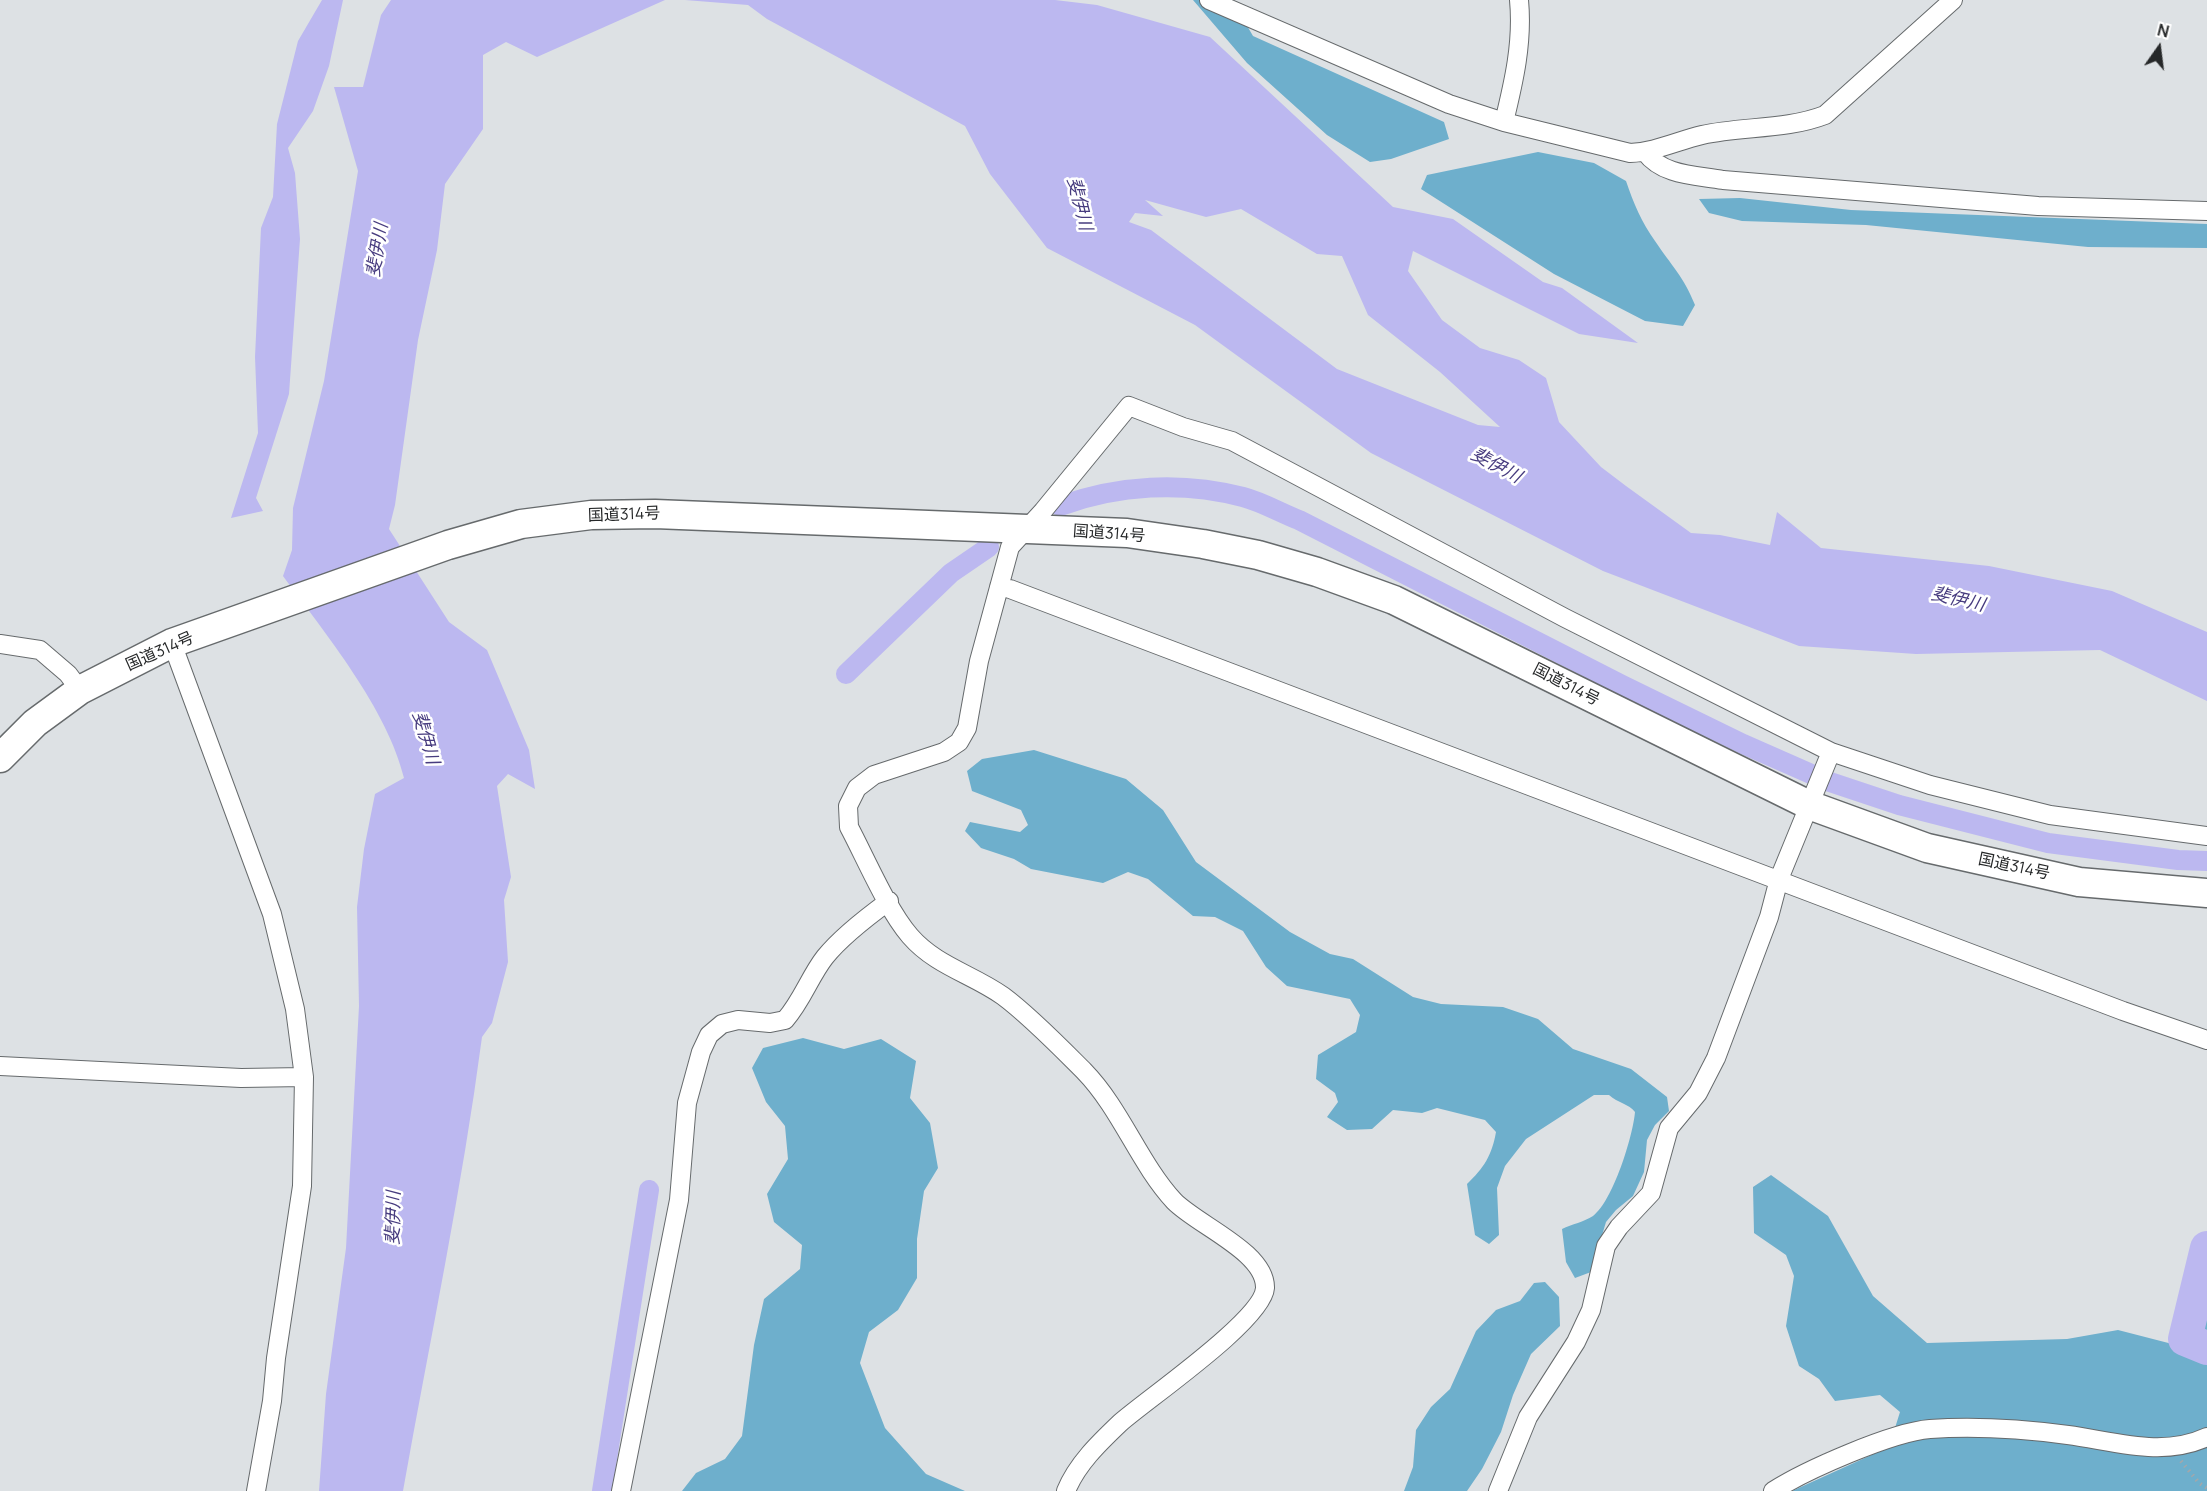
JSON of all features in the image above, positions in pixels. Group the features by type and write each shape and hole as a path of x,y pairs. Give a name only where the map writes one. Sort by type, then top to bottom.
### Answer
{"highway":[{"name":"国道314号","path":"0,758 35,723 80,690 177,642 448,545 521,524 602,515 725,516 1127,533 1258,555 1317,572 1394,600 1471,636 1681,744 1809,805 1927,848 2079,882 2207,893"}],"street":[{"path":"1209,0 1449,104 1504,122 1630,153 1645,152 1702,135 1804,123 1825,115 1953,0"},
{"path":"1504,122 1516,73 1521,27 1519,0"},
{"path":"1645,152 1655,165 1675,172 1723,180 2038,206 2207,212"},
{"path":"1066,1491 1073,1474 1094,1448 1243,1321 1258,1305 1265,1289 1260,1269 1245,1252 1194,1219 1174,1200 1086,1073 1005,998 931,956 909,935 849,827 848,806 857,788 874,775 944,752 959,742 967,728 979,661 1010,547 1043,511 1129,406 1183,427 1232,441 1585,629 1831,752 1930,785 2050,815 2207,836"},
{"path":"999,587 1010,589 1779,879 2123,1011 2207,1040"},
{"path":"177,642 272,914 295,1009 304,1077 302,1186 276,1358 272,1401 256,1491"},
{"path":"0,644 40,650 68,674 80,690"},
{"path":"1498,1491 1528,1417 1576,1342 1591,1310 1606,1246 1619,1227 1651,1193 1669,1128 1698,1093 1716,1058 1769,917 1779,879 1831,752"},
{"path":"621,1491 679,1200 687,1103 709,1035 722,1024 738,1020 770,1023 785,1020 795,1009 829,952 889,901"},
{"path":"0,1066 242,1078 304,1077"},
{"path":"1773,1491 1789,1481 1875,1444 1928,1429 2004,1430 2067,1435 2145,1447 2177,1448 2207,1437"}],"path":[{"path":"2177,1448 2183,1466 2207,1488"}],"shaded area":[{"path":"1193,0 1232,0 1253,36 1444,122 1449,139 1391,159 1370,162 1327,135 1247,63"},
{"path":"1538,152 1594,163 1626,181 1646,227 1682,279 1695,305 1683,326 1645,321 1554,274 1421,189 1427,175"},
{"path":"1740,198 1851,210 2207,224 2207,248 2088,247 1866,225 1742,221 1709,213 1699,199"},
{"path":"1034,750 1126,779 1163,810 1196,862 1290,932 1330,954 1353,959 1413,997 1441,1004 1503,1007 1538,1019 1573,1049 1631,1069 1667,1097 1669,1111 1655,1125 1647,1140 1644,1172 1633,1196 1606,1222 1591,1272 1575,1278 1566,1262 1562,1229 1593,1216 1608,1197 1626,1151 1635,1112 1633,1109 1609,1095 1594,1095 1526,1139 1505,1166 1497,1188 1499,1235 1489,1244 1475,1235 1467,1184 1486,1161 1492,1148 1496,1132 1485,1120 1437,1108 1422,1113 1393,1110 1372,1129 1347,1130 1327,1117 1338,1102 1335,1093 1316,1079 1318,1055 1356,1032 1360,1015 1350,999 1287,986 1266,967 1243,931 1215,917 1193,916 1148,879 1128,872 1103,883 1031,869 1014,859 981,848 965,831 970,822 1020,832 1028,825 1021,810 972,791 967,771 982,759"},
{"path":"803,1038 844,1049 881,1039 916,1061 910,1098 930,1123 938,1168 924,1191 917,1239 917,1278 898,1310 869,1332 860,1363 885,1428 926,1474 965,1491 682,1491 696,1473 725,1459 742,1436 754,1345 764,1299 800,1269 802,1245 774,1222 767,1194 788,1159 785,1126 766,1102 752,1068 763,1048"},
{"path":"1771,1175 1828,1216 1873,1296 1927,1343 2067,1339 2118,1330 2180,1346 2207,1317 2207,1491 1792,1491 1889,1447 1900,1412 1880,1395 1835,1401 1819,1379 1799,1366 1786,1326 1794,1276 1786,1255 1754,1233 1753,1187"},
{"path":"1545,1282 1559,1297 1560,1326 1531,1354 1513,1395 1501,1432 1482,1469 1467,1491 1404,1491 1413,1467 1416,1430 1431,1407 1450,1389 1476,1331 1496,1310 1520,1301 1534,1283"}],"water":[{"path":"322,0 343,0 329,66 313,111 288,148 295,173 300,239 289,394 256,498 263,511 231,518 258,433 255,357 261,228 273,197 277,124 298,41"},
{"name":"斐伊川","path":"391,0 665,0 537,57 506,42 483,55 483,129 445,184 437,250 418,340 395,505 389,529 449,622 487,650 529,750 535,789 508,774 497,786 511,877 504,900 508,962 492,1023 482,1037 455,1207 403,1491 319,1491 326,1394 346,1248 359,1006 357,907 364,849 375,794 404,778 396,752 370,699 336,647 283,576 292,550 293,508 324,381 358,171 334,87 363,87 381,15"},
{"name":"斐伊川","path":"685,0 1055,0 1097,5 1210,37 1393,207 1453,219 1543,282 1562,288 1638,343 1579,334 1413,251 1408,271 1442,320 1480,348 1519,360 1546,378 1559,422 1601,467 1691,533 1720,535 1770,545 1777,512 1821,548 1989,566 2112,591 2207,632 2207,701 2100,650 1916,654 1799,646 1603,571 1371,453 1195,325 1047,248 990,174 965,126 767,19 748,5","holes":["1145,200 1206,217 1241,209 1317,254 1342,256 1368,315 1440,372 1500,427 1478,425 1337,369 1151,230 1129,222 1135,213 1163,216"]}],"waterway":[{"path":"1060,506 1104,493 1174,487 1220,492 1250,499 1299,520 1622,685 1743,744 1827,781 1899,805 2048,843 2178,860 2207,861"},
{"path":"846,674 951,573 989,547"},
{"path":"602,1491 649,1190"},
{"path":"2207,1248 2185,1339 2207,1348"}]}
